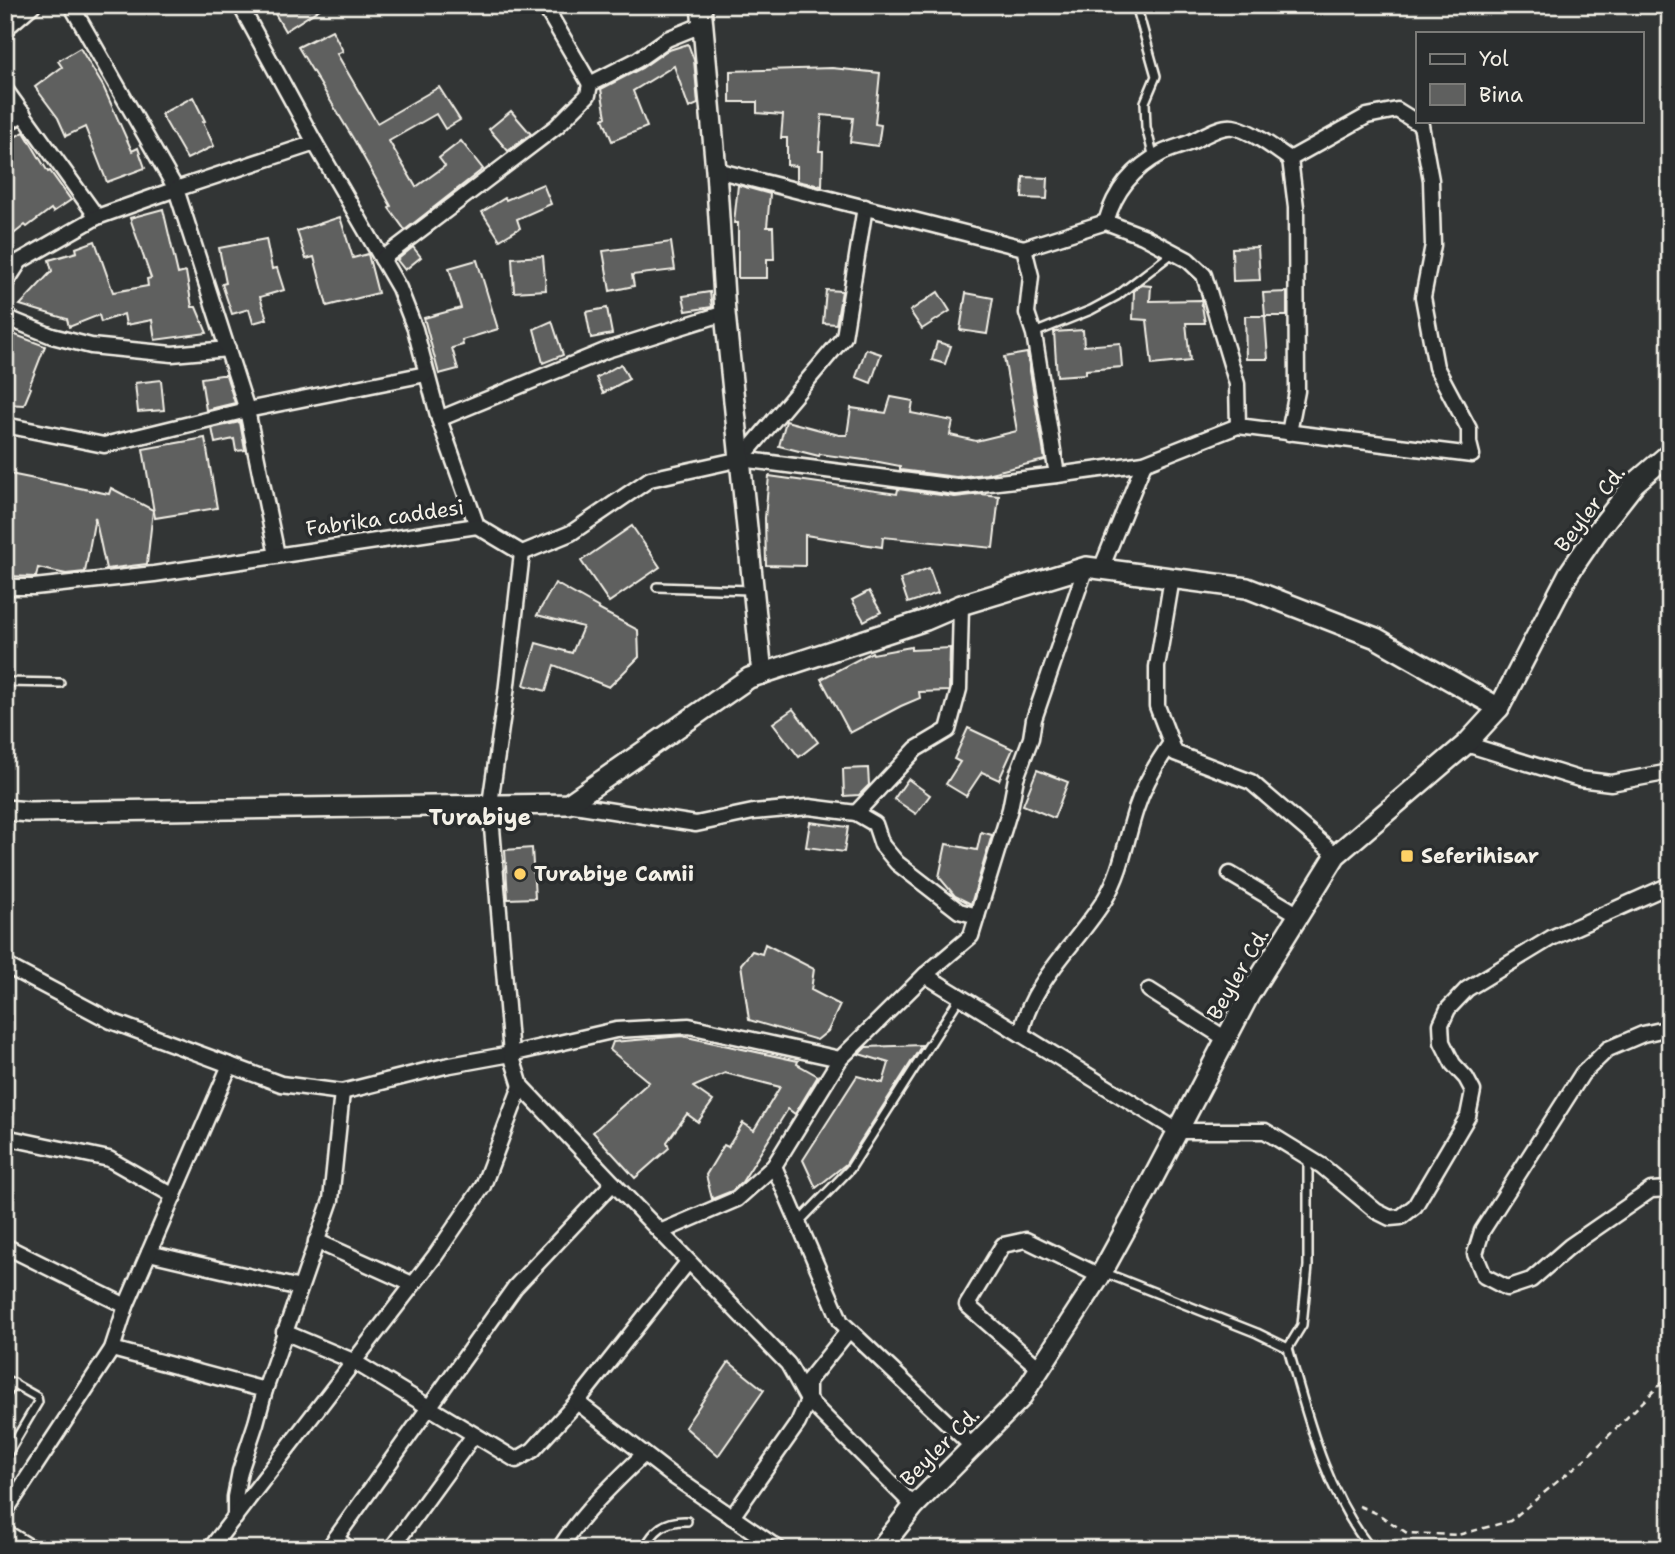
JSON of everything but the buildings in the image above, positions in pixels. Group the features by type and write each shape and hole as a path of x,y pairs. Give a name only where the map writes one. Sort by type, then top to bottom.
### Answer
{"street":[{"path":"7,24 33,5"},
{"path":"71,5 176,189 247,410 277,555"},
{"path":"240,5 398,288 415,329 439,419 478,526"},
{"path":"382,258 557,126 588,95 590,84 544,5"},
{"path":"590,84 637,60 702,14"},
{"path":"702,14 725,313 762,674"},
{"path":"5,89 97,217"},
{"path":"1290,159 1367,116 1397,110 1416,122"},
{"path":"5,125 23,113"},
{"path":"914,1506 807,1400 788,1364 521,1086 511,1054 490,804 522,554 571,533 650,479 741,459 956,487 1144,463 1238,426 1472,455 1469,429 1436,367 1423,298 1433,246 1431,180 1421,125 1416,122"},
{"path":"1106,222 1111,202 1121,186 1139,167 1212,132 1233,127 1259,138 1290,159 1296,207 1297,391 1289,433"},
{"path":"5,284 20,261 97,217 315,143"},
{"path":"716,170 1024,248 1106,222 1175,252 1204,275 1237,384 1238,426"},
{"path":"741,459 844,337 865,207"},
{"path":"1024,248 1031,276 1027,313 1034,334 1057,475"},
{"path":"439,419 607,350 725,313"},
{"path":"5,317 52,336 91,346 172,354 228,349"},
{"path":"5,425 104,445 247,410 426,374"},
{"name":"Beyler Cd.","path":"880,1549 914,1506 1020,1399 1101,1274 1249,995 1336,855 1466,744 1499,708 1569,573 1635,483 1670,453"},
{"path":"660,1232 737,1199 774,1166 840,1059 925,975 971,936 1010,809 1016,778 1031,738 1034,719 1094,568 1144,463"},
{"name":"Fabrika caddesi","path":"5,587 108,580 478,526 522,554"},
{"path":"568,804 750,678 926,620 961,605 1094,568 1247,588 1376,638 1499,708"},
{"path":"1172,578 1157,680 1157,706 1175,753 1251,782 1336,855"},
{"path":"856,813 916,749 948,730 959,689 961,605"},
{"path":"1021,1034 1023,1022 1034,998 1106,898 1120,868 1137,807 1151,771 1171,743"},
{"path":"1466,744 1579,779 1611,783 1670,772"},
{"path":"5,810 29,812 568,804 696,824 753,812 809,807 856,813 875,824 882,845 897,863 959,911 977,916"},
{"path":"1230,874 1299,915"},
{"path":"925,975 1178,1131 1265,1130 1322,1166 1376,1211 1390,1217 1401,1217 1415,1206 1468,1116 1473,1091 1466,1078 1453,1064 1442,1042 1441,1024 1448,1009 1467,989 1551,938 1670,885"},
{"path":"5,965 111,1021 281,1084 342,1092 445,1066 616,1030 689,1026 840,1059"},
{"path":"1149,990 1226,1040"},
{"path":"1670,1028 1643,1034 1608,1049 1582,1074 1482,1231 1475,1254 1484,1276 1507,1288 1531,1280 1570,1246 1651,1190 1670,1189"},
{"path":"5,1512 112,1349 126,1306 230,1065"},
{"path":"210,1549 436,1256 483,1186 521,1086"},
{"path":"235,1518 234,1497 240,1471 331,1200 342,1092"},
{"path":"5,1137 109,1159 174,1195"},
{"path":"774,1166 841,1322 973,1447"},
{"path":"349,1549 332,1544 428,1408 515,1287 612,1183"},
{"path":"1039,1368 967,1305 1003,1245 1026,1240 1101,1274"},
{"path":"316,1241 412,1284"},
{"path":"5,1246 126,1306"},
{"path":"149,1253 300,1288"},
{"path":"285,1332 354,1361 516,1460 533,1450 577,1402 688,1262"},
{"path":"732,1517 798,1423 807,1400 808,1381 849,1330"},
{"path":"112,1349 265,1390"},
{"path":"577,1402 644,1454 779,1549"},
{"path":"391,1549 474,1435"},
{"path":"559,1549 572,1528 644,1454"},
{"path":"5,1532 33,1549"}],"lane":[{"path":"1136,5 1156,76 1145,102 1146,127 1154,158"},
{"path":"1034,334 1117,296 1175,252"},
{"path":"657,587 754,590"},
{"path":"5,682 60,683"},
{"path":"798,1222 850,1169 960,997"},
{"path":"1288,1348 1302,1325 1308,1266 1308,1158"},
{"path":"1101,1274 1257,1333 1288,1348 1322,1462 1339,1498 1371,1549"},
{"path":"5,1379 37,1397 38,1402 5,1458"},
{"path":"5,1396 14,1383"},
{"path":"644,1549 662,1525 674,1520 687,1521"}],"path":[{"path":"1339,1498 1378,1514 1407,1532 1458,1535 1510,1521 1586,1458 1670,1375"}],"place":[{"name":"Seferihisar","path":"1407,856"},
{"name":"Turabiye Camii","path":"520,874"}],"district":[{"name":"Turabiye","path":"480,817"}]}
